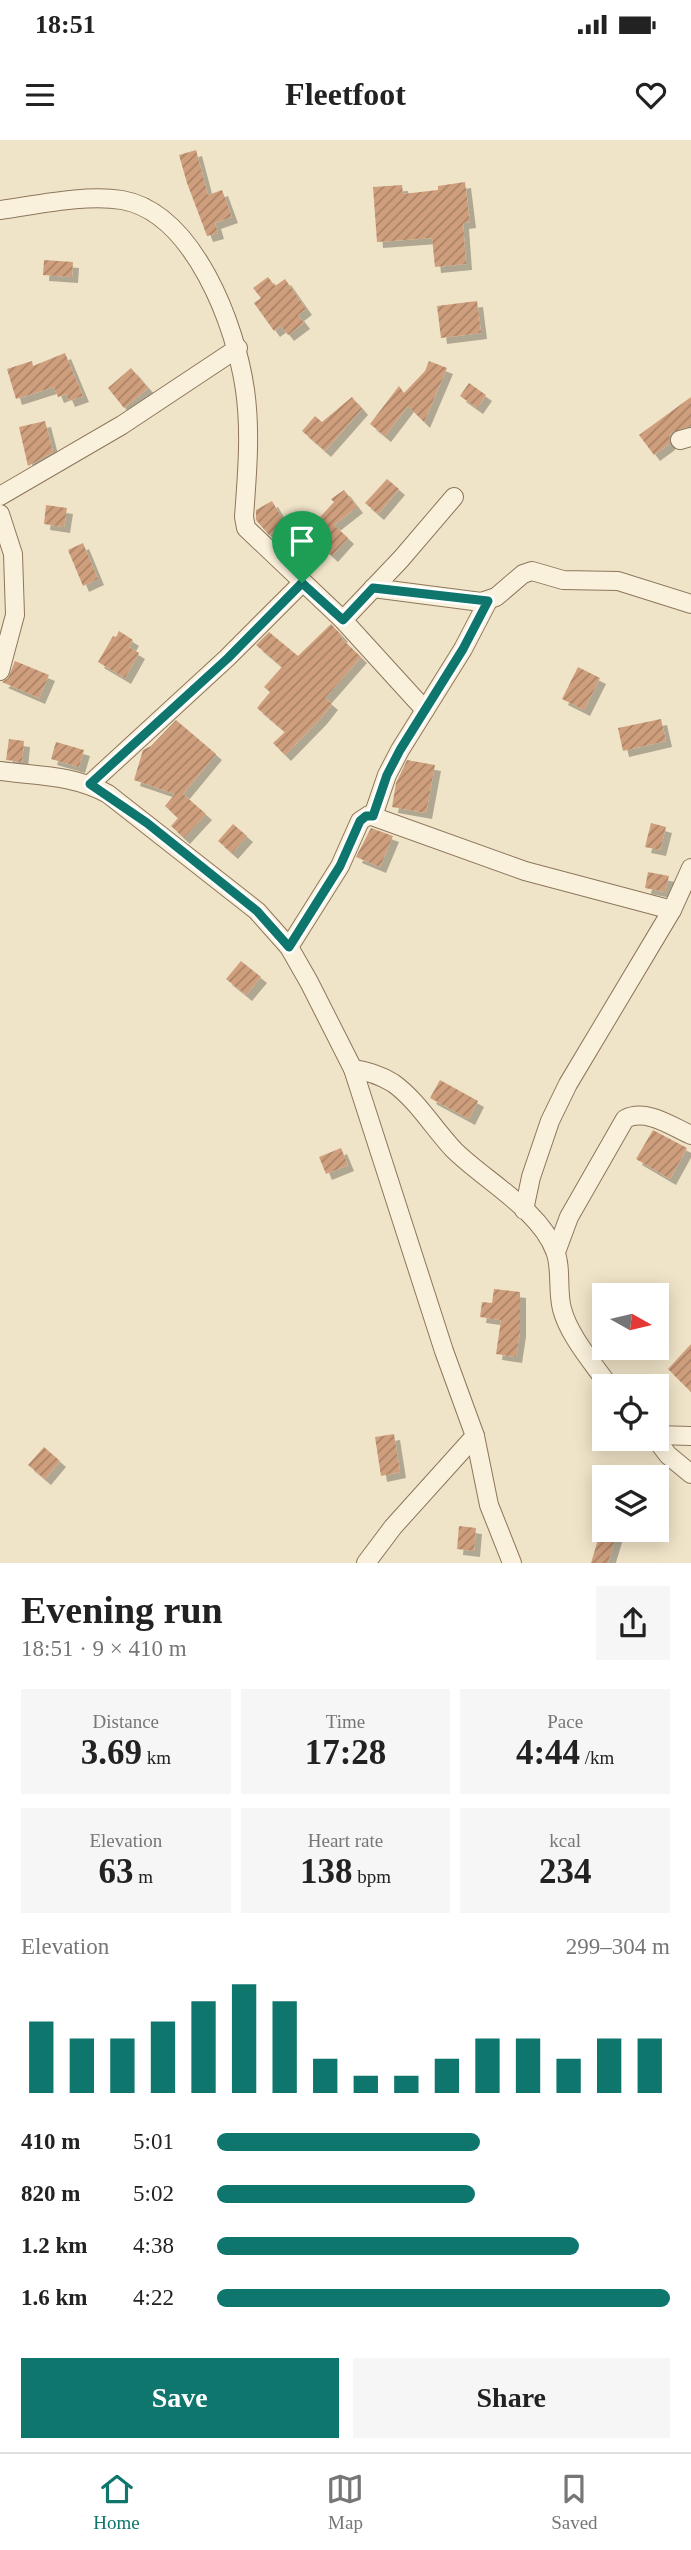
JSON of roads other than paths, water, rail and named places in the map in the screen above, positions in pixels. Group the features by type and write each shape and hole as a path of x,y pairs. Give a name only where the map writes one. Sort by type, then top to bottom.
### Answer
{"street":[{"path":"0,210 96,199 122,200 146,208 169,225 191,248 211,284 237,348 246,392 249,437 244,523 255,539 343,620 425,710"},
{"path":"0,496 122,425 237,348"},
{"path":"343,620 401,559 454,497"},
{"path":"0,514 13,554 16,615 0,671"},
{"path":"373,816 387,775 463,649 488,601 523,574 533,571 563,580 618,582 691,604"},
{"path":"90,784 228,658 302,583"},
{"path":"373,588 488,601"},
{"path":"0,771 90,784 147,823 257,911 289,947 353,1069 436,1327 475,1436 489,1505 512,1563"},
{"path":"289,947 340,866 360,821 366,816 373,816 525,871 672,910"},
{"path":"524,1210 531,1177 550,1121 568,1084 672,910 691,868"},
{"path":"353,1069 372,1072 394,1084 457,1152 524,1210 544,1231 556,1252 562,1310 568,1325 601,1374"},
{"path":"556,1252 569,1217 625,1119 635,1114 648,1115 691,1135"},
{"path":"366,1563 393,1527 475,1436"},
{"path":"669,1437 691,1436"},
{"path":"665,1451 691,1474"}]}
